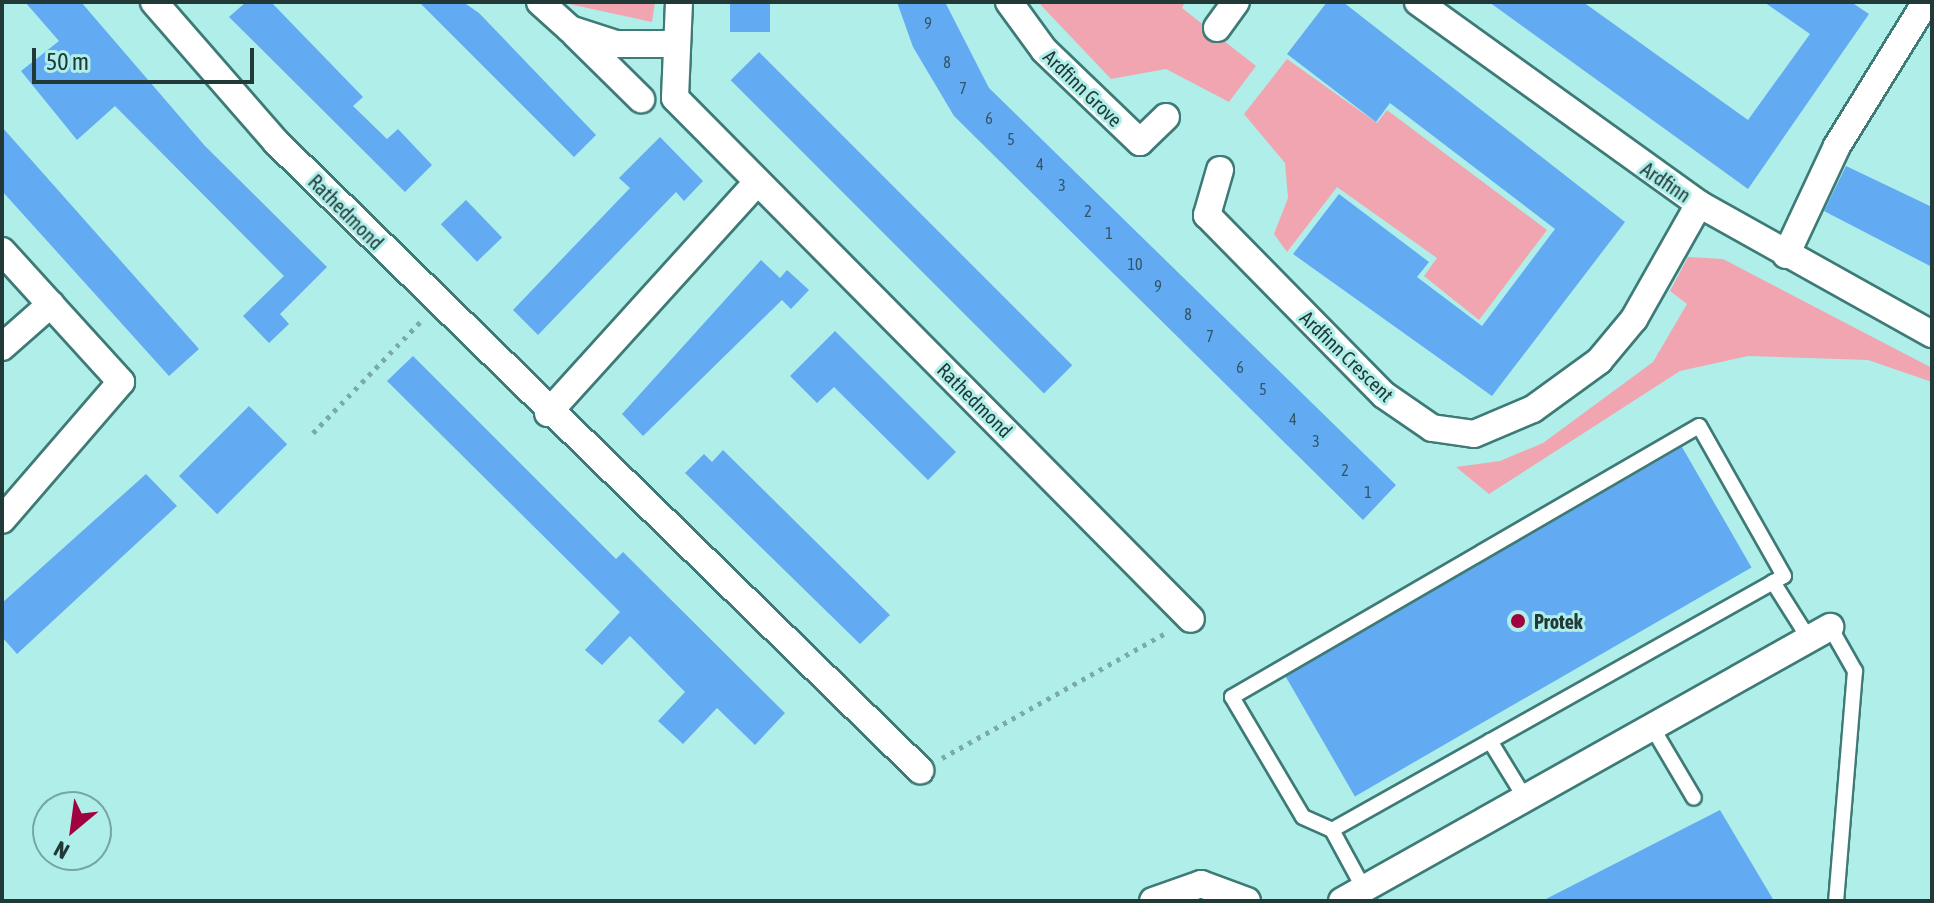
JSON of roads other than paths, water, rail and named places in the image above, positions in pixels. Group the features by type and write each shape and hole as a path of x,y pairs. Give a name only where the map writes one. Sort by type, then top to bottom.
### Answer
{"street":[{"name":"Rathedmond","path":"154,2 276,142 548,413 920,770"},
{"path":"540,2 641,99"},
{"name":"Rathedmond","path":"679,2 675,98 756,184 1191,619"},
{"name":"Ardfinn Grove","path":"1009,2 1044,50 1140,142 1166,117"},
{"path":"1217,28 1236,2"},
{"name":"Ardfinn","path":"1418,2 1550,104 1699,204 1932,334"},
{"path":"1786,255 1837,146 1926,2"},
{"path":"570,29 616,44 677,44"},
{"name":"Ardfinn Crescent","path":"1220,170 1207,215 1384,395 1432,428 1474,434 1533,409 1599,361 1634,319 1699,204"},
{"path":"548,413 756,184"},
{"path":"2,251 121,382 2,520"},
{"path":"2,347 51,304"},
{"path":"1353,895 1819,633"},
{"path":"1153,901 1201,884 1247,901"}],"lane":[{"path":"1332,830 1784,576 1699,426 1232,697 1303,817 1332,830 1353,895"},
{"path":"1773,582 1855,671 1836,901"},
{"path":"1652,727 1694,798"},
{"path":"1490,741 1525,798"}],"place":[{"name":"Protek","path":"1518,621"}]}
